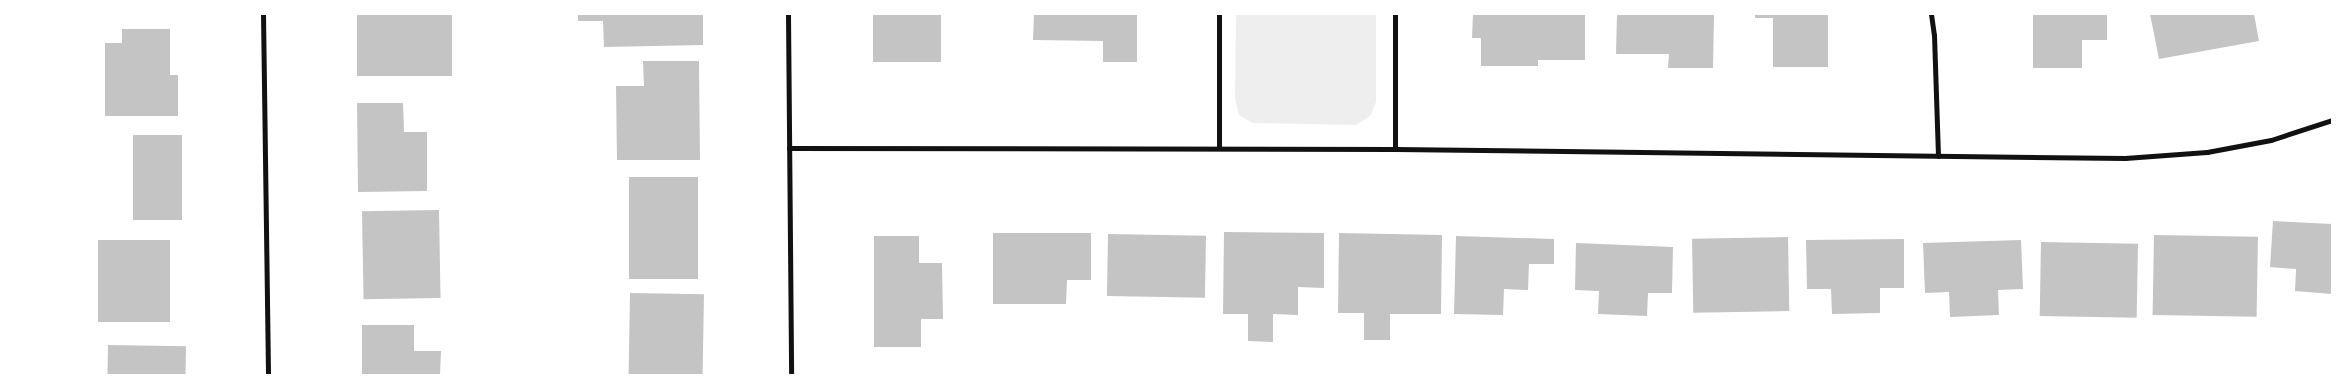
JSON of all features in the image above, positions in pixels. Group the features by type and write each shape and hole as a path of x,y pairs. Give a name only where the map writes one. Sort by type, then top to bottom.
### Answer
{"street":[{"path":"263,14 268,375"},
{"path":"788,14 791,375"},
{"path":"1219,148 1220,14"},
{"path":"1395,14 1395,149"},
{"path":"1931,14 1934,35 1938,156"},
{"path":"789,148 1395,149 2125,158 2207,152 2271,140 2332,120"}],"shaded area":[{"path":"1236,14 1376,14 1376,102 1370,116 1356,125 1253,123 1239,115 1235,99"}],"building":[{"path":"357,14 452,14 452,76 357,76"},
{"path":"578,14 703,14 703,45 604,47 603,21 578,21"},
{"path":"873,14 941,14 941,62 873,62"},
{"path":"1034,14 1137,14 1137,62 1103,62 1103,41 1033,40"},
{"path":"1473,14 1585,14 1585,60 1538,60 1538,66 1481,66 1481,38 1472,38"},
{"path":"1617,14 1714,14 1713,68 1668,68 1669,54 1616,54"},
{"path":"1755,14 1828,14 1828,67 1773,67 1773,18 1755,18"},
{"path":"2033,14 2107,14 2107,40 2082,40 2082,68 2033,68"},
{"path":"2150,14 2254,14 2259,41 2159,59"},
{"path":"122,29 170,29 170,75 178,75 178,116 105,116 105,43 122,43"},
{"path":"643,61 699,61 700,160 617,160 616,86 644,86"},
{"path":"357,103 403,103 404,132 427,132 427,191 358,192"},
{"path":"133,135 182,135 182,220 133,220"},
{"path":"629,177 698,177 698,279 629,279"},
{"path":"439,210 441,298 364,299 362,211"},
{"path":"2273,221 2332,224 2332,294 2295,291 2296,269 2270,267"},
{"path":"1224,232 1324,233 1324,288 1298,287 1298,315 1273,314 1273,342 1248,341 1248,314 1223,314"},
{"path":"993,233 1091,233 1091,280 1067,280 1066,304 993,304"},
{"path":"1339,233 1442,235 1441,314 1390,314 1390,340 1364,340 1364,313 1338,313"},
{"path":"1108,234 1206,236 1205,298 1107,296"},
{"path":"2154,235 2258,237 2257,317 2153,315"},
{"path":"874,236 919,236 919,263 942,263 943,319 921,319 921,347 874,347"},
{"path":"1456,236 1554,239 1554,264 1529,264 1528,290 1504,289 1503,315 1454,314"},
{"path":"1788,237 1789,311 1693,313 1692,239"},
{"path":"1904,239 1904,288 1880,288 1880,313 1832,314 1831,289 1807,289 1806,240"},
{"path":"98,240 170,240 170,322 98,322"},
{"path":"2021,240 2023,289 1998,290 1999,315 1950,317 1949,292 1925,293 1923,243"},
{"path":"2041,242 2138,244 2137,318 2040,316"},
{"path":"1576,243 1673,247 1672,293 1648,293 1647,316 1598,314 1599,291 1575,290"},
{"path":"630,293 704,294 703,375 629,375"},
{"path":"362,325 414,325 414,351 441,351 440,375 362,375"},
{"path":"108,345 186,346 185,375 107,375"}]}
